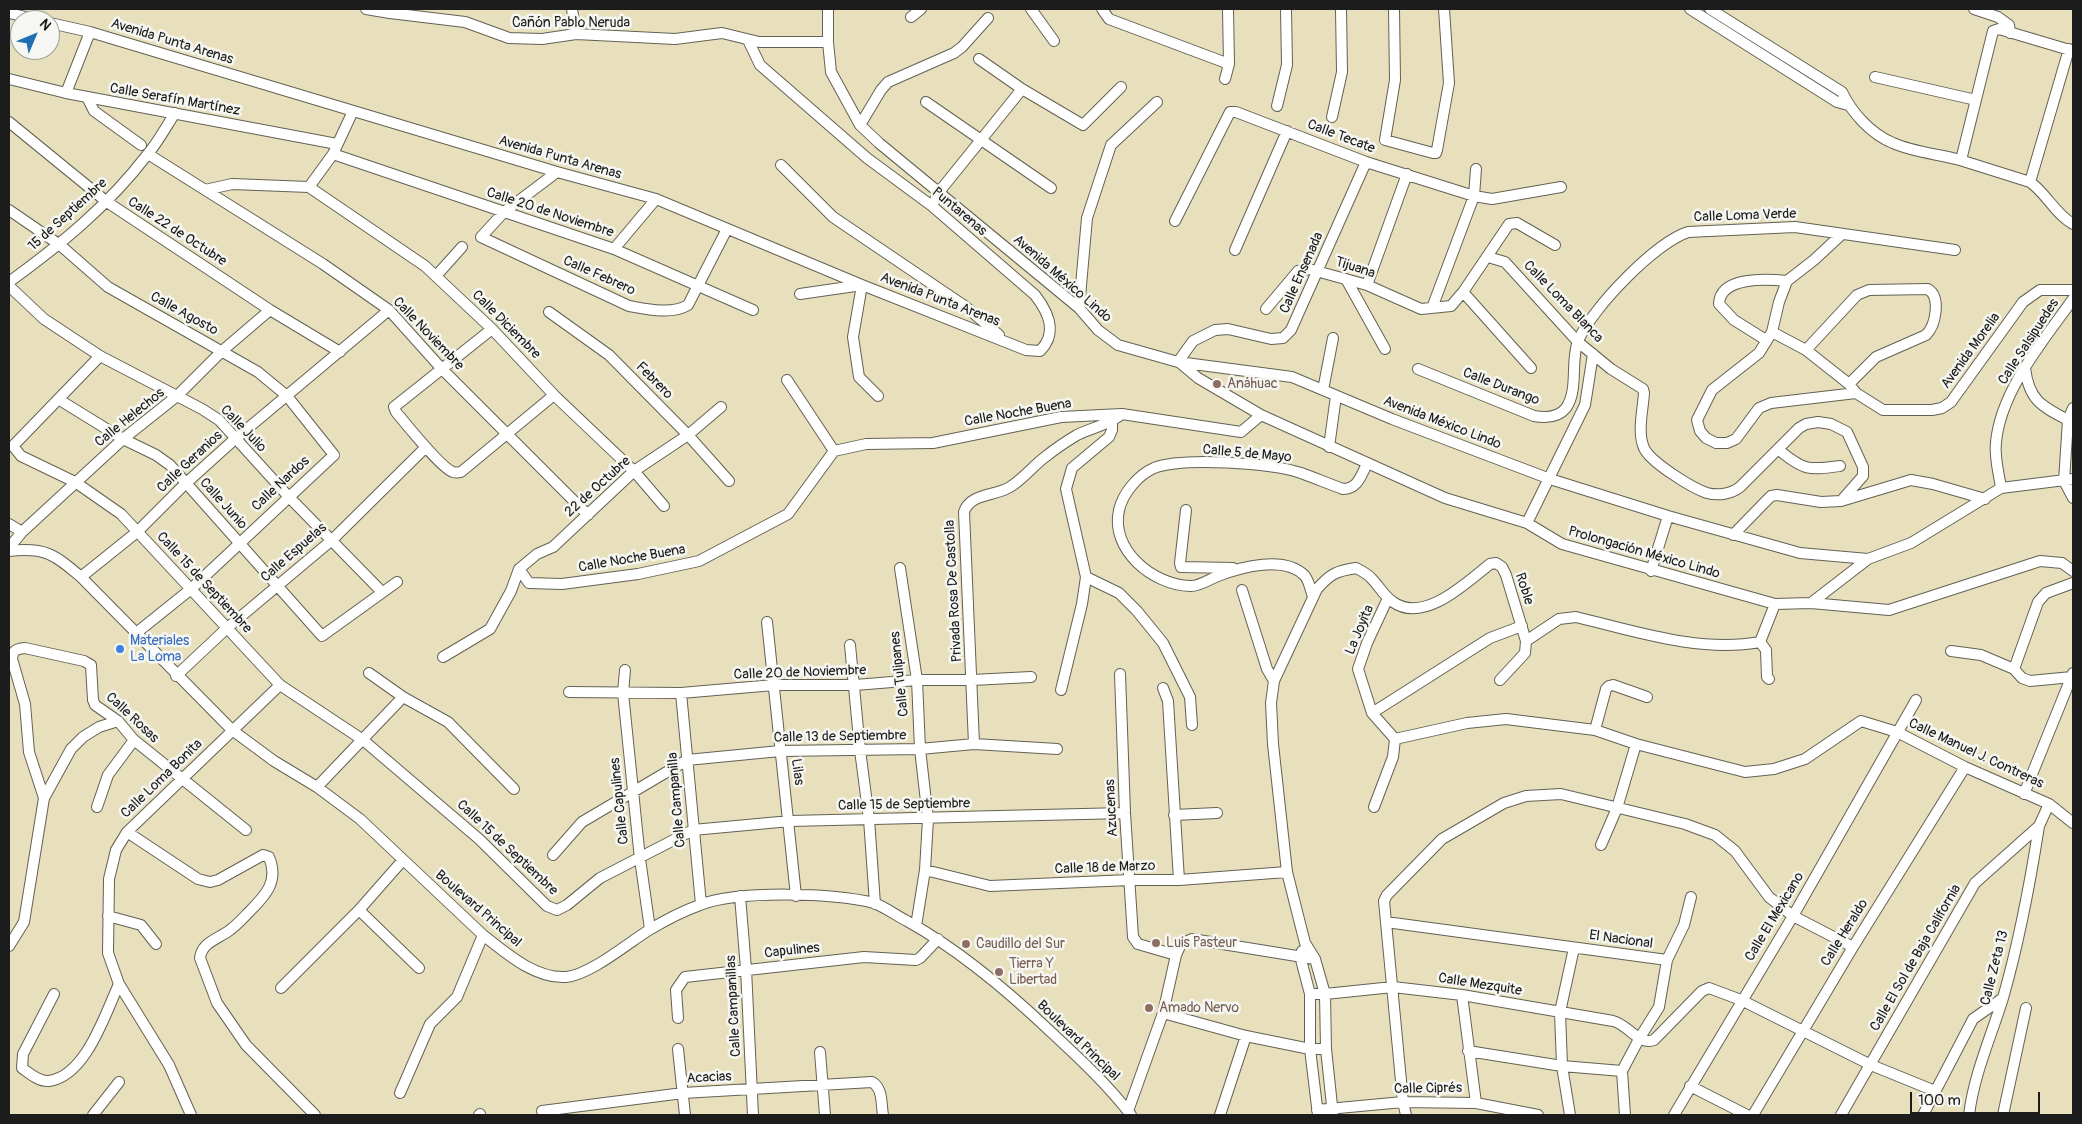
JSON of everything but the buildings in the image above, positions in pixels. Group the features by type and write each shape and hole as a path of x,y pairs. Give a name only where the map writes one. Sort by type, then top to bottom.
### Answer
{"street":[{"name":"Cañón Pablo Neruda","path":"366,9 465,22 508,38 542,39 576,34 674,39 722,33 759,42 828,42"},
{"path":"572,9 576,34"},
{"path":"828,9 828,42 831,72 860,125"},
{"path":"911,17 921,9"},
{"path":"1031,9 1054,41"},
{"path":"1102,9 1109,19 1229,64"},
{"path":"1225,79 1229,64 1228,9"},
{"path":"1277,106 1287,65 1286,9"},
{"path":"1332,116 1342,72 1341,9"},
{"path":"1394,9 1395,80 1385,140 1436,153 1449,83 1444,9"},
{"path":"1690,9 1708,12 1837,102 1848,105 1873,131 1893,143 1961,160 2030,182 2038,188 2063,218 2073,224"},
{"path":"1974,9 1998,17 2009,25 2010,33"},
{"path":"860,125 881,90 888,82 954,53 962,47 988,18"},
{"name":"Avenida Punta Arenas","path":"60,24 556,172 656,199 862,285 1026,350 1040,351 1047,344"},
{"path":"1961,160 1993,31 1999,29 2071,50 2030,182"},
{"path":"66,94 90,32"},
{"path":"748,40 760,65 867,158 879,143"},
{"path":"979,59 1022,89 1084,126 1121,87"},
{"path":"1875,76 1976,100"},
{"name":"Calle Serafín Martínez","path":"9,79 66,94 338,144"},
{"path":"932,206 939,192 1022,89"},
{"path":"87,97 94,112 141,145"},
{"path":"926,102 1051,188"},
{"path":"1079,308 1087,218 1111,145 1157,102"},
{"path":"205,190 232,184 309,187 333,154 354,111"},
{"name":"Calle Tecate","path":"1175,221 1230,112 1236,112 1366,162 1474,196 1492,199 1561,188"},
{"name":"15 de Septiembre","path":"9,284 60,245 107,202 148,154 175,113"},
{"name":"Calle 22 de Octubre","path":"9,122 107,202 270,310 340,352"},
{"name":"Avenida México Lindo","path":"860,125 879,143 1079,308 1098,330 1118,345 1178,362 1292,377 1392,419 1550,480 1668,516 1800,553 1868,558 1912,543 2001,488 2068,480"},
{"path":"1235,250 1287,131"},
{"name":"Calle Noviembre","path":"148,154 323,264 389,310 441,368 588,514"},
{"name":"Calle 20 de Noviembre","path":"333,154 614,249 753,310"},
{"name":"Puntarenas","path":"867,158 932,206 1035,295 1046,309 1050,330 1047,344"},
{"name":"Calle Ensenada","path":"1178,362 1193,341 1215,330 1228,329 1271,339 1283,338 1291,330 1366,162"},
{"path":"782,165 833,217 966,307 1004,340"},
{"path":"1432,308 1474,196 1476,169"},
{"path":"504,212 556,172"},
{"path":"1368,285 1407,174"},
{"name":"Calle Diciembre","path":"309,187 372,228 425,266 492,329 554,395 634,471 664,506"},
{"path":"614,249 656,199"},
{"name":"Calle Agosto","path":"9,210 60,245 108,287 258,372 287,396 334,455"},
{"name":"Calle Febrero","path":"504,212 480,237 628,306 648,310 679,310 688,305 727,229"},
{"path":"1531,368 1463,292 1509,224 1517,222 1555,245"},
{"name":"Calle Loma Verde","path":"1578,342 1593,315 1638,267 1676,236 1688,232 1795,227 1955,250"},
{"path":"1842,234 1814,260 1787,281 1778,302 1769,336 1759,353 1712,390 1697,420 1700,431 1706,438 1716,443 1728,443 1736,439 1759,408 1771,403 1856,393"},
{"path":"436,276 462,247"},
{"name":"Calle Loma Blanca","path":"1488,257 1505,262 1578,342 1611,368 1643,388 1642,438 1644,448 1660,466 1707,493 1731,494 1740,488 1799,428 1806,424 1818,422 1831,424 1847,432 1862,467 1863,476 1841,501"},
{"name":"Tijuana","path":"1266,309 1298,271 1309,269 1368,285 1421,308 1450,306 1463,292"},
{"path":"1346,279 1385,349"},
{"name":"Avenida Morelia","path":"1787,281 1762,279 1728,287 1719,298 1719,304 1734,320 1806,350 1849,384 1856,393 1883,410 1932,410 1942,408 1951,402 2023,302 2040,290 2073,290"},
{"name":"Calle Julio","path":"9,284 44,318 100,356 202,408 219,420 288,496 382,592"},
{"path":"800,294 862,285 853,337 859,377 878,396"},
{"path":"1806,350 1857,295 1868,290 1928,289 1933,292 1936,298 1931,330 1926,335 1876,357 1849,384"},
{"name":"Calle Salsipuedes","path":"2001,488 1996,443 2004,408 2024,368 2073,299"},
{"name":"Calle Helechos","path":"9,550 22,532 75,482 123,439 177,396 222,351 270,310"},
{"name":"Calle Geranios","path":"81,577 137,532 235,439 389,310"},
{"name":"Febrero","path":"550,312 609,355 688,435 729,481"},
{"path":"492,329 394,407 396,412 426,447 448,468 454,472 461,472 554,395"},
{"path":"1323,390 1333,338"},
{"name":"Calle Durango","path":"1418,369 1534,416 1546,418 1555,416 1565,409 1570,398 1578,342"},
{"path":"1527,523 1550,480 1585,405 1593,354"},
{"path":"58,399 100,356"},
{"name":"Prolongación México Lindo","path":"1178,362 1198,378 1262,415 1445,498 1527,523 1562,544 1651,571 1775,604 1811,603 1889,610 2040,560 2062,563 2073,571"},
{"path":"2024,368 2027,384 2033,397 2045,408 2068,420"},
{"path":"787,380 834,451"},
{"path":"1329,447 1336,396"},
{"name":"Calle Junio","path":"58,399 123,439 156,455 170,465 322,636 382,592"},
{"name":"Calle 15 de Septiembre","path":"58,399 13,446 22,456 75,482 121,514 280,685 363,740 479,839 547,906 557,910 567,905 600,878 693,830 790,821 1125,813"},
{"name":"22 de Octubre","path":"519,569 536,554 554,547 634,471 688,435 722,407"},
{"path":"2073,408 2068,420 2068,480 2073,498"},
{"name":"Calle Noche Buena","path":"512,585 529,583 562,584 638,574 699,561 788,514 834,451 866,444 933,443 1061,417 1122,414 1241,432 1262,415"},
{"name":"Privada Rosa De Castolla","path":"972,680 964,512 966,506 970,502 994,492 1007,489 1046,456 1077,435 1112,422 1122,414"},
{"path":"1061,690 1082,604 1086,577 1066,489 1072,468 1108,437 1112,430 1112,422"},
{"name":"Calle Espuelas","path":"176,676 226,629 332,540 426,447"},
{"path":"1779,450 1790,460 1811,470 1840,466"},
{"name":"Calle Nardos","path":"135,634 191,589 288,496 334,455"},
{"name":"Calle 5 de Mayo","path":"1240,568 1192,587 1169,583 1151,574 1137,563 1126,550 1119,528 1119,511 1131,486 1142,475 1155,468 1203,462 1240,464 1286,470 1300,473 1343,489 1350,489 1355,486 1367,464"},
{"path":"1733,535 1771,496 1777,495 1822,502 1841,501 1911,480 1933,484 1985,499"},
{"name":"Calle 5 de Mayo","path":"1186,510 1181,567 1240,568 1267,564 1290,568 1305,576 1313,597"},
{"path":"1651,571 1668,516"},
{"path":"9,524 22,532"},
{"name":"Boulevard Principal","path":"9,550 32,549 58,558 81,577 176,676 232,730 274,761 317,787 360,820 483,934 521,964 548,975 566,977 580,973 623,948 650,929 701,904 740,896 831,896 876,904 938,939 989,977 1086,1064 1130,1113"},
{"path":"1811,603 1868,558"},
{"name":"Roble","path":"1388,598 1394,603 1408,608 1418,608 1447,597 1490,564 1496,563 1502,567 1506,575 1526,641"},
{"name":"Calle Tulipanes","path":"900,568 917,680 920,749 928,819 925,870 916,926"},
{"path":"1333,1113 1326,1048 1325,994 1315,959 1305,943 1287,872 1273,744 1271,704 1274,681 1313,597 1325,580 1337,572 1356,568 1371,577 1388,598"},
{"path":"519,569 529,583"},
{"path":"443,657 490,629 519,569"},
{"path":"1086,577 1119,593 1138,611 1163,643 1190,697 1192,725"},
{"path":"382,592 397,582"},
{"path":"2014,669 2038,602 2046,593 2073,583"},
{"path":"1242,590 1267,669 1274,681"},
{"name":"La Joyita","path":"1388,598 1358,669 1372,713 1395,739"},
{"path":"1760,642 1775,604"},
{"path":"1500,680 1525,653 1526,641 1566,616 1576,616 1682,642 1742,645 1760,642"},
{"name":"Lilas","path":"767,622 780,751 790,821 796,896"},
{"path":"1372,713 1490,638 1522,626"},
{"path":"1760,642 1766,650 1767,677 1769,679"},
{"path":"850,645 860,750 870,820 876,904"},
{"name":"Calle Rosas","path":"44,798 29,752 25,704 12,659 13,653 17,649 25,648 84,661 91,665 95,705 118,722 134,740 180,779 246,830"},
{"path":"1951,651 1981,655 2014,669 2022,678 2030,681 2072,675"},
{"name":"Calle Capulines","path":"625,670 623,693 640,859 650,929"},
{"path":"369,673 403,697 448,722 514,788"},
{"name":"Azucenas","path":"1120,674 1125,813 1134,941 1138,944 1176,955"},
{"path":"2024,794 2072,675"},
{"name":"Calle 20 de Noviembre","path":"570,692 681,692 774,685 855,685 917,680 1031,677"},
{"path":"972,680 974,744"},
{"name":"Calle Loma Bonita","path":"191,1115 168,1065 119,984 108,953 109,879 116,850 127,832 280,685"},
{"path":"1596,730 1606,689 1609,686 1613,685 1647,697"},
{"path":"1164,688 1168,701 1179,880"},
{"name":"Calle Campanilla","path":"681,692 701,904"},
{"path":"317,787 403,697"},
{"name":"Calle El Mexicano","path":"1674,1115 1741,1000 1793,916 1916,700"},
{"path":"1374,807 1393,757 1395,739 1467,723 1506,719 1596,730 1636,744 1616,808 1600,845"},
{"name":"Calle Manuel J. Contreras","path":"1636,744 1745,772 1774,770 1805,759 1861,721 1898,732 1965,767 2049,804 2073,823"},
{"path":"9,946 24,922 44,798 71,749 83,737 99,727 118,722"},
{"path":"97,807 108,775 134,740"},
{"name":"Calle 13 de Septiembre","path":"553,855 582,822 687,760 780,751 920,749 974,744 1057,749"},
{"name":"Calle Heraldo","path":"1753,1115 1802,1030 1965,767"},
{"path":"1406,1115 1403,1102 1384,901 1392,890 1442,839 1504,803 1526,796 1560,794 1685,824 1715,835 1734,851 1769,897 1793,916 1853,947"},
{"name":"Calle El Sol de Baja California","path":"1842,1115 1975,883 2039,826 2049,804"},
{"path":"1174,815 1217,813"},
{"name":"Calle Zeta 13","path":"1969,1115 1972,1091 2003,998 2031,879 2039,826"},
{"path":"127,832 198,879 210,882 218,880 263,855 269,857 272,865 270,889 231,930 201,950 200,958 217,1003 246,1045 315,1115"},
{"path":"281,988 359,910 403,860"},
{"name":"Calle 18 de Marzo","path":"925,870 990,886 1130,880 1179,880 1287,872"},
{"name":"Calle Campanillas","path":"740,896 754,1115"},
{"path":"1667,960 1684,925 1691,897"},
{"path":"359,910 419,968"},
{"path":"108,916 141,926 156,944"},
{"name":"El Nacional","path":"1386,922 1667,960 1659,1007 1622,1071"},
{"path":"400,1093 430,1024 457,997 483,934"},
{"name":"Capulines","path":"678,1018 676,990 685,977 864,957 916,960 938,939"},
{"path":"1130,1113 1163,1014 1176,955 1181,944 1192,940 1315,959"},
{"path":"1305,943 1300,956 1310,994 1310,1049 1318,1113"},
{"path":"1570,1115 1562,1066 1560,1012 1574,948"},
{"path":"54,994 23,1054 22,1068 36,1078 48,1081 65,1074 87,1054 119,984"},
{"name":"Calle Mezquite","path":"1310,994 1393,987 1462,995 1622,1023 1639,1039"},
{"path":"1639,1039 1645,1042 1654,1040 1702,991 1709,988 1741,1000 1871,1065 1935,1090"},
{"path":"1462,995 1476,1102"},
{"path":"1923,1115 1973,1019 2003,998"},
{"path":"2002,1115 2026,1008"},
{"path":"1163,1014 1246,1036 1310,1049 1326,1048"},
{"path":"1220,1115 1246,1036"},
{"path":"678,1049 685,1115"},
{"path":"1468,1051 1562,1066 1622,1071 1625,1115"},
{"path":"820,1052 825,1115"},
{"path":"93,1115 119,1082"},
{"name":"Acacias","path":"542,1111 683,1093 872,1082 878,1085 883,1115"},
{"path":"1690,1086 1747,1115"},
{"name":"Calle Ciprés","path":"1318,1113 1333,1113 1403,1102 1476,1102 1538,1115"}],"place":[{"name":"Anáhuac","path":"1217,384"},
{"name":"Materiales La Loma","path":"120,649"},
{"name":"Luis Pasteur","path":"1156,943"},
{"name":"Caudillo del Sur","path":"966,944"},
{"name":"Tierra Y Libertad","path":"999,972"},
{"name":"Amado Nervo","path":"1149,1008"}]}
